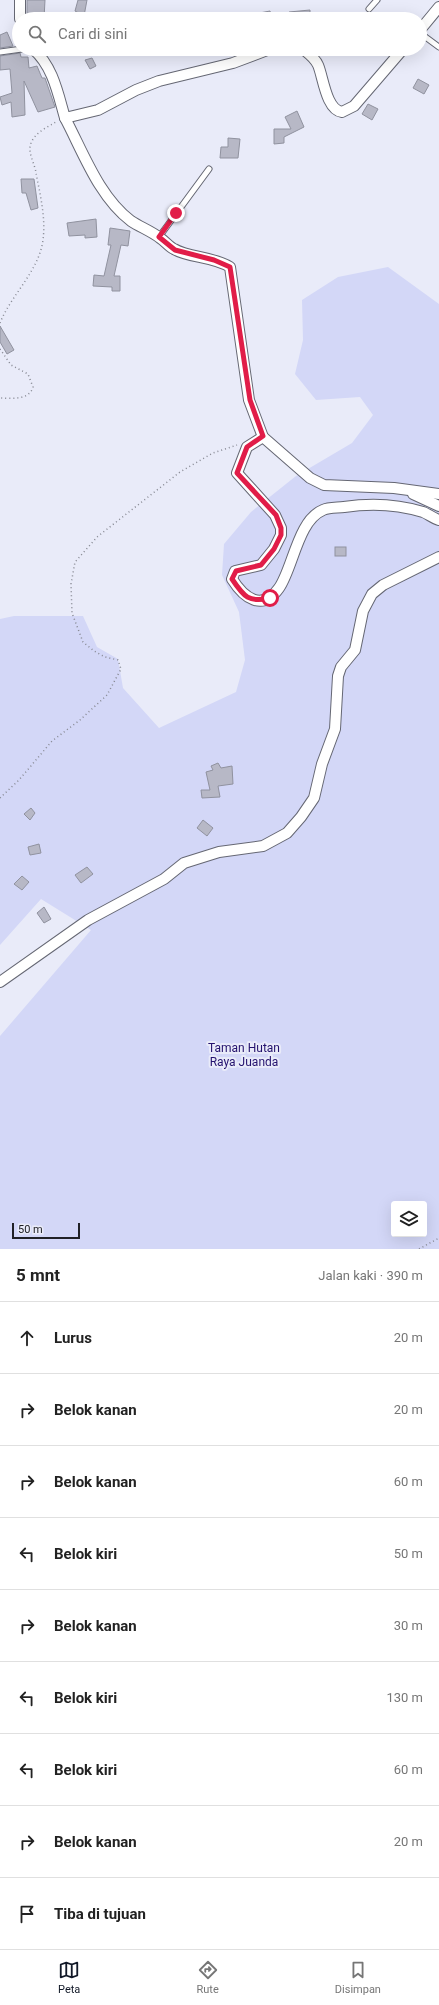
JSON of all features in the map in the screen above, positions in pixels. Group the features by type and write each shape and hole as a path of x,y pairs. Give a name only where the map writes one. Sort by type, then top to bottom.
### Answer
{"street":[{"path":"20,0 20,12"},
{"path":"427,22 439,7"},
{"path":"40,56 44,60 52,75 65,118 98,180 114,205 130,220 159,237 175,250 214,260 230,267 250,400 263,436 310,478 324,485 402,489 439,494"},
{"path":"65,118 98,110 136,90 159,81 233,63 252,56"},
{"path":"310,56 317,64 324,90 336,109 342,112 354,106 397,56"},
{"path":"263,436 247,447 237,473 276,515 281,528 281,535 274,549 261,565 236,571 232,579 246,597 257,601 270,598 280,587 304,530 314,516 323,510 358,505 393,505 423,513 439,520"},
{"path":"402,489 439,506"},
{"path":"0,982 88,920 164,880 184,863 219,852 263,846 287,833 302,817 314,798 322,764 335,730 338,676 355,650 363,612 372,594 383,585 439,557"}],"lane":[{"path":"369,9 377,0"},
{"path":"427,38 439,47"},
{"path":"0,52 12,50"},
{"path":"159,237 209,169"}],"path":[{"path":"0,323 32,268 43,240 42,208 36,171 30,152 31,144 37,134 48,126 65,118"},
{"path":"0,349 11,365 28,374 33,387 29,394 18,399 0,398"},
{"path":"0,798 19,780 52,741 80,720 107,695 121,669 118,660 105,657 94,651 83,642 72,613 71,584 75,562 97,537 180,472 213,453 238,445"},
{"path":"418,1249 439,1238"}],"green space":[{"name":"Taman Hutan Raya Juanda","path":"388,267 439,304 439,1249 0,1249 0,1036 91,930 41,899 0,945 0,619 14,616 83,616 97,647 118,659 123,688 159,728 236,692 245,660 239,612 222,575 224,544 251,512 296,476 352,443 373,415 360,397 316,400 295,374 303,340 302,300 338,277"}],"building":[{"path":"27,0 45,0 44,12 27,12"},
{"path":"78,0 87,0 85,12 75,11"},
{"path":"310,10 310,12 289,12"},
{"path":"7,32 12,46 0,48 0,35"},
{"path":"12,54 12,56 28,57 29,68 37,66 42,78 45,78 55,107 38,112 24,81 25,115 12,117 11,102 2,105 0,97 12,93 10,69 0,70 0,56"},
{"path":"92,58 96,66 90,69 85,60"},
{"path":"418,79 429,85 424,94 413,88"},
{"path":"368,104 378,109 372,120 362,114"},
{"path":"297,111 304,127 284,137 284,143 274,144 274,129 291,129 285,117"},
{"path":"228,138 240,139 238,158 220,158 221,147 228,147"},
{"path":"21,179 34,179 38,208 31,210 26,193 22,193"},
{"path":"96,219 97,237 85,238 85,235 69,236 67,223"},
{"path":"110,228 130,231 128,246 121,245 114,276 120,276 120,291 112,291 112,287 93,286 94,275 104,276 111,245 108,245"},
{"path":"0,326 14,350 7,354 0,342"},
{"path":"335,547 346,547 346,556 335,556"},
{"path":"218,763 221,768 232,766 233,784 218,786 220,797 202,798 201,790 210,790 206,772 213,770 211,766"},
{"path":"31,808 35,813 30,820 24,814"},
{"path":"203,820 213,828 207,836 197,828"},
{"path":"39,844 41,853 30,855 28,847"},
{"path":"87,867 93,874 81,883 75,875"},
{"path":"22,876 29,882 22,890 14,884"},
{"path":"44,907 51,919 44,923 37,913"}],"route":[{"path":"176,213 159,237 175,250 224,263 230,267 250,400 263,436 247,447 237,473 276,515 281,528 281,535 274,549 261,565 247,567 236,571 232,579 239,590 246,597 257,601 270,598"}]}
